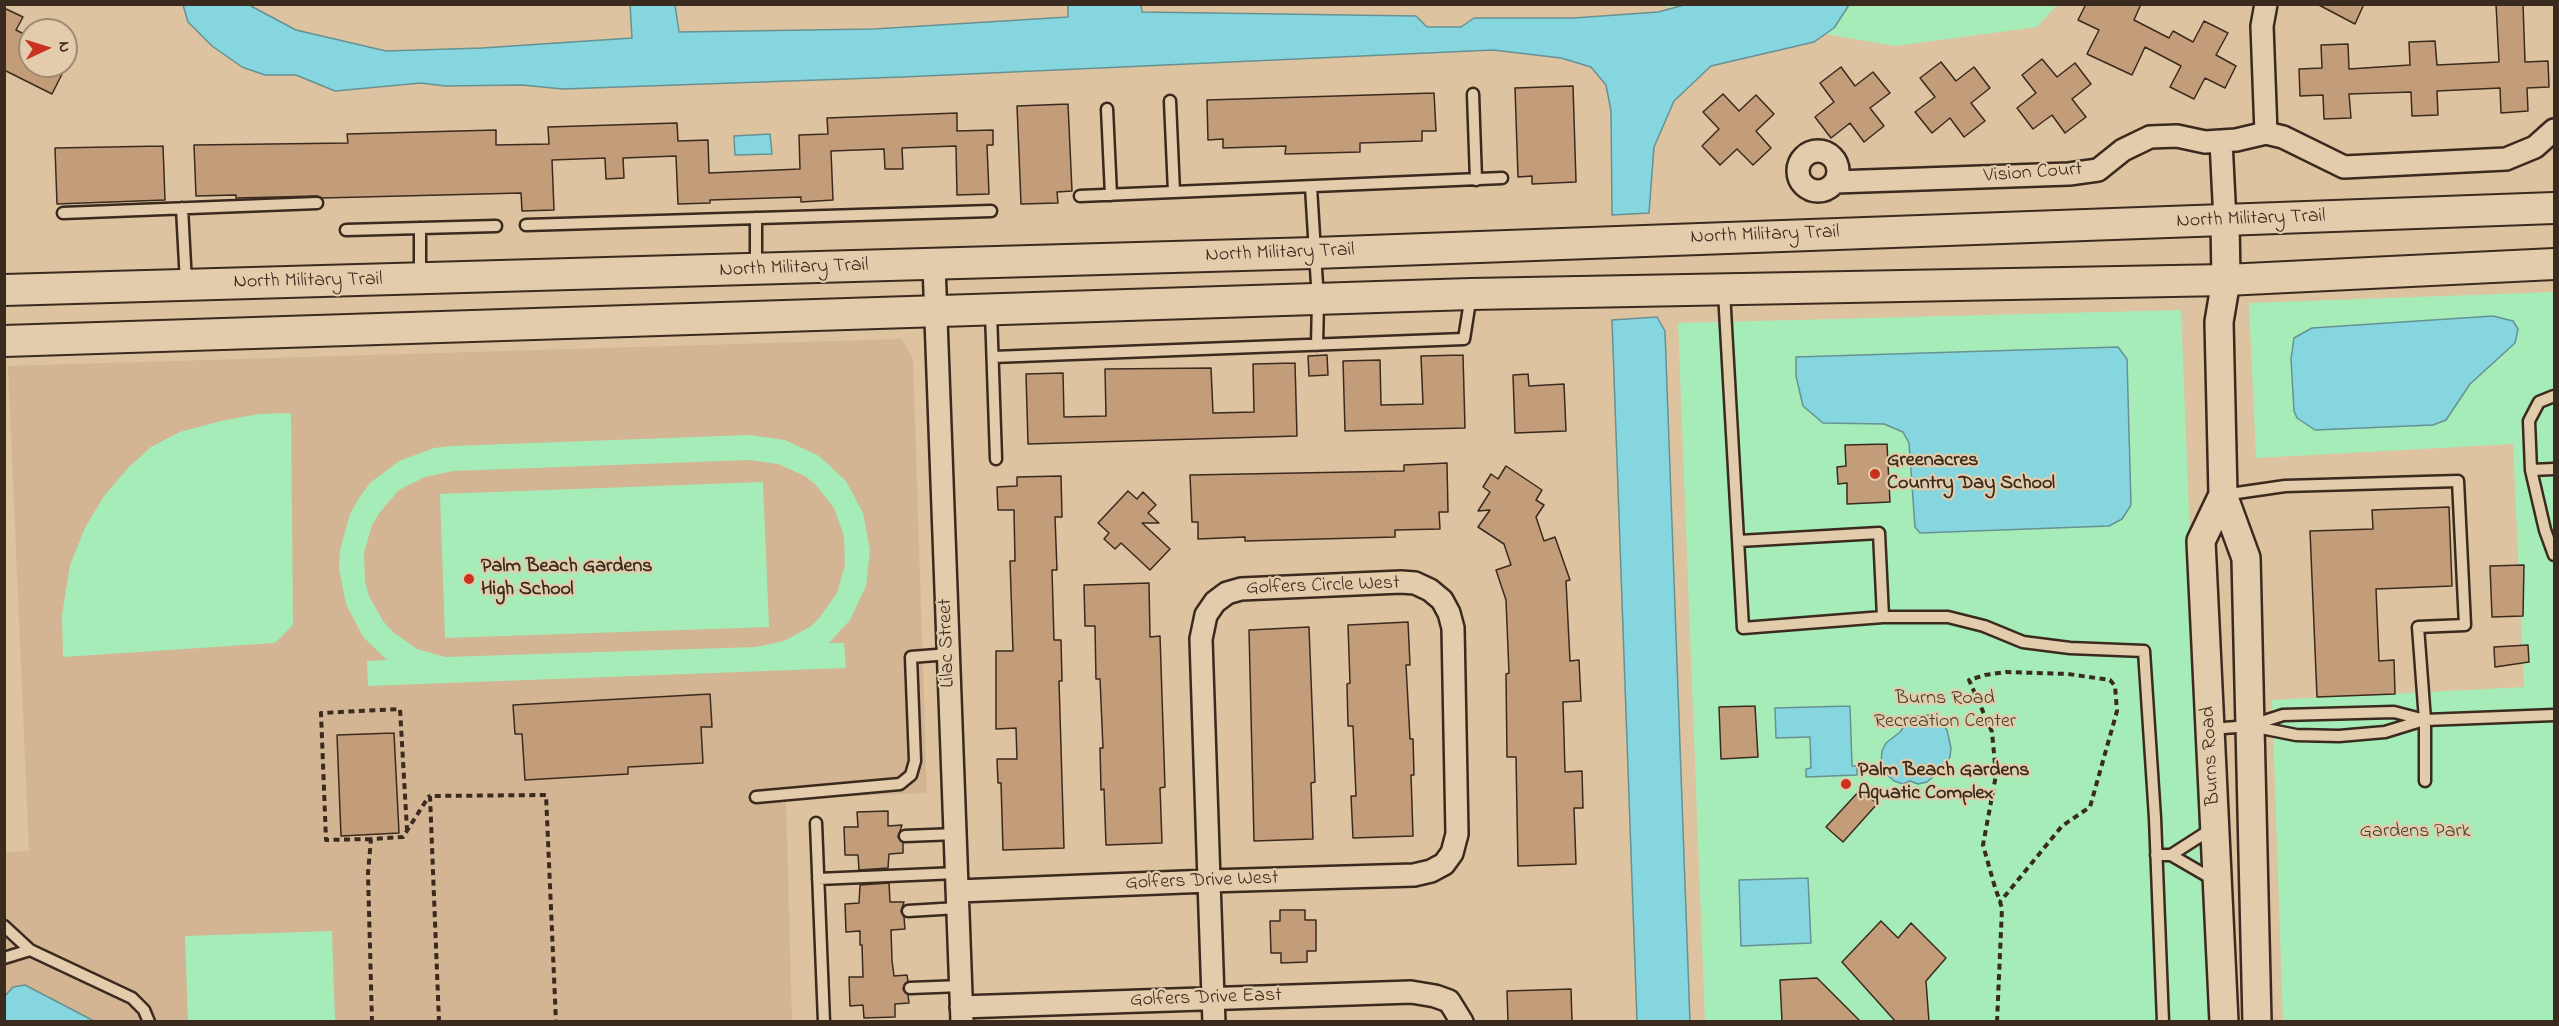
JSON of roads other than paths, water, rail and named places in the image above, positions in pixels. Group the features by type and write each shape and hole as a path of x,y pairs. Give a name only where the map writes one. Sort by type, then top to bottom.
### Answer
{"main road":[{"name":"North Military Trail","path":"4,290 1314,253 2554,208"},
{"path":"4,341 991,308 1318,301 1471,294 2226,280 2554,264"}],"street":[{"path":"2266,4 2262,26 2266,133 2283,137 2344,167 2506,159 2535,147 2554,130"},
{"name":"Vision Court","path":"1835,182 2069,174 2098,170 2123,150 2150,137 2177,136 2205,142 2266,133"},
{"path":"2221,141 2225,221"},
{"name":"Burns Road","path":"2225,221 2226,280 2218,322 2223,495 2246,558 2257,1022"},
{"name":"Lilac Street","path":"934,265 961,1005"},
{"name":"Burns Road","path":"2223,495 2201,541 2224,1022"},
{"name":"Golfers Circle West","path":"1214,1022 1201,639 1206,615 1215,602 1227,593 1241,589 1401,582 1430,590 1442,600 1453,628 1456,834 1452,853 1444,864"},
{"name":"Golfers Drive West","path":"958,891 1414,875 1431,871 1444,864"},
{"name":"Golfers Drive East","path":"961,1005 1411,992 1449,1001 1461,1022"}],"lane":[{"path":"1473,94 1476,180"},
{"path":"1170,101 1174,192"},
{"path":"1107,109 1111,195"},
{"path":"1080,196 1503,178"},
{"path":"1311,187 1318,301 1317,345"},
{"path":"63,213 317,203"},
{"path":"182,208 186,285"},
{"path":"526,225 992,211"},
{"path":"756,218 756,270"},
{"path":"346,230 496,226"},
{"path":"420,228 420,279"},
{"path":"1724,290 1743,628 1883,617 1948,617 1984,626 2023,642 2070,648 2144,651 2163,1022"},
{"path":"993,357 1464,339 1471,294"},
{"path":"991,308 996,459"},
{"path":"2554,396 2540,402 2529,422 2531,470 2545,530 2554,555"},
{"path":"2531,470 2554,469"},
{"path":"2223,495 2285,486 2458,481 2465,625 2418,627 2425,720 2425,781"},
{"path":"1738,541 1879,533 1883,617"},
{"path":"756,797 900,784 911,775 915,761 911,657 949,654"},
{"path":"2211,729 2249,726 2283,714 2394,712 2425,720"},
{"path":"2249,726 2296,735 2339,736 2385,732 2425,720 2554,715"},
{"path":"816,823 824,1022"},
{"path":"2170,855 2216,826"},
{"path":"905,836 956,834"},
{"path":"2156,855 2170,855 2219,883"},
{"path":"818,879 958,891"},
{"path":"908,911 958,891"},
{"path":"4,926 30,950 132,998 144,1011 148,1022"},
{"path":"4,958 30,950"},
{"path":"910,988 961,1005"}],"water":[{"path":"630,4 675,5 679,32 874,29 1068,17 1068,4 1141,5 1142,12 1416,16 1427,27 1461,27 1474,18 1574,18 1658,12 1684,5 1849,5 1834,28 1814,42 1711,66 1674,101 1654,147 1649,213 1612,215 1611,111 1606,85 1591,67 1561,58 1493,50 903,77 563,89 522,85 445,86 421,83 335,91 296,75 265,75 242,67 212,46 188,22 183,5 249,5 296,30 386,51 482,48 632,38"},
{"path":"770,134 772,154 735,155 734,136"},
{"path":"2493,316 2513,321 2518,329 2515,343 2470,384 2446,420 2433,425 2315,430 2297,418 2294,411 2291,359 2294,338 2312,328"},
{"path":"1657,317 1665,331 1690,1022 1637,1021 1612,320"},
{"path":"2118,347 2127,359 2131,505 2122,519 2109,526 1920,533 1915,527 1909,443 1903,432 1884,424 1823,423 1803,406 1796,376 1796,357"},
{"path":"1850,706 1852,766 1857,766 1857,775 1806,777 1806,769 1811,768 1810,737 1776,738 1775,708"},
{"path":"1928,715 1940,721 1947,730 1951,748 1950,757 1946,764 1937,768 1933,777 1927,782 1918,784 1910,781 1903,784 1894,781 1885,773 1881,763 1882,751 1886,743 1900,732 1908,721 1917,716"},
{"path":"1808,878 1811,943 1741,946 1739,880"},
{"path":"25,985 94,1021 5,1021 5,996 13,987"}],"place":[{"name":"Greenacres Country Day School","path":"1875,474"},
{"name":"Palm Beach Gardens High School","path":"469,579"},
{"name":"Palm Beach Gardens Aquatic Complex","path":"1846,784"}],"park label":[{"name":"Burns Road Recreation Center","path":"1945,712"},
{"name":"Gardens Park","path":"2415,833"}]}
